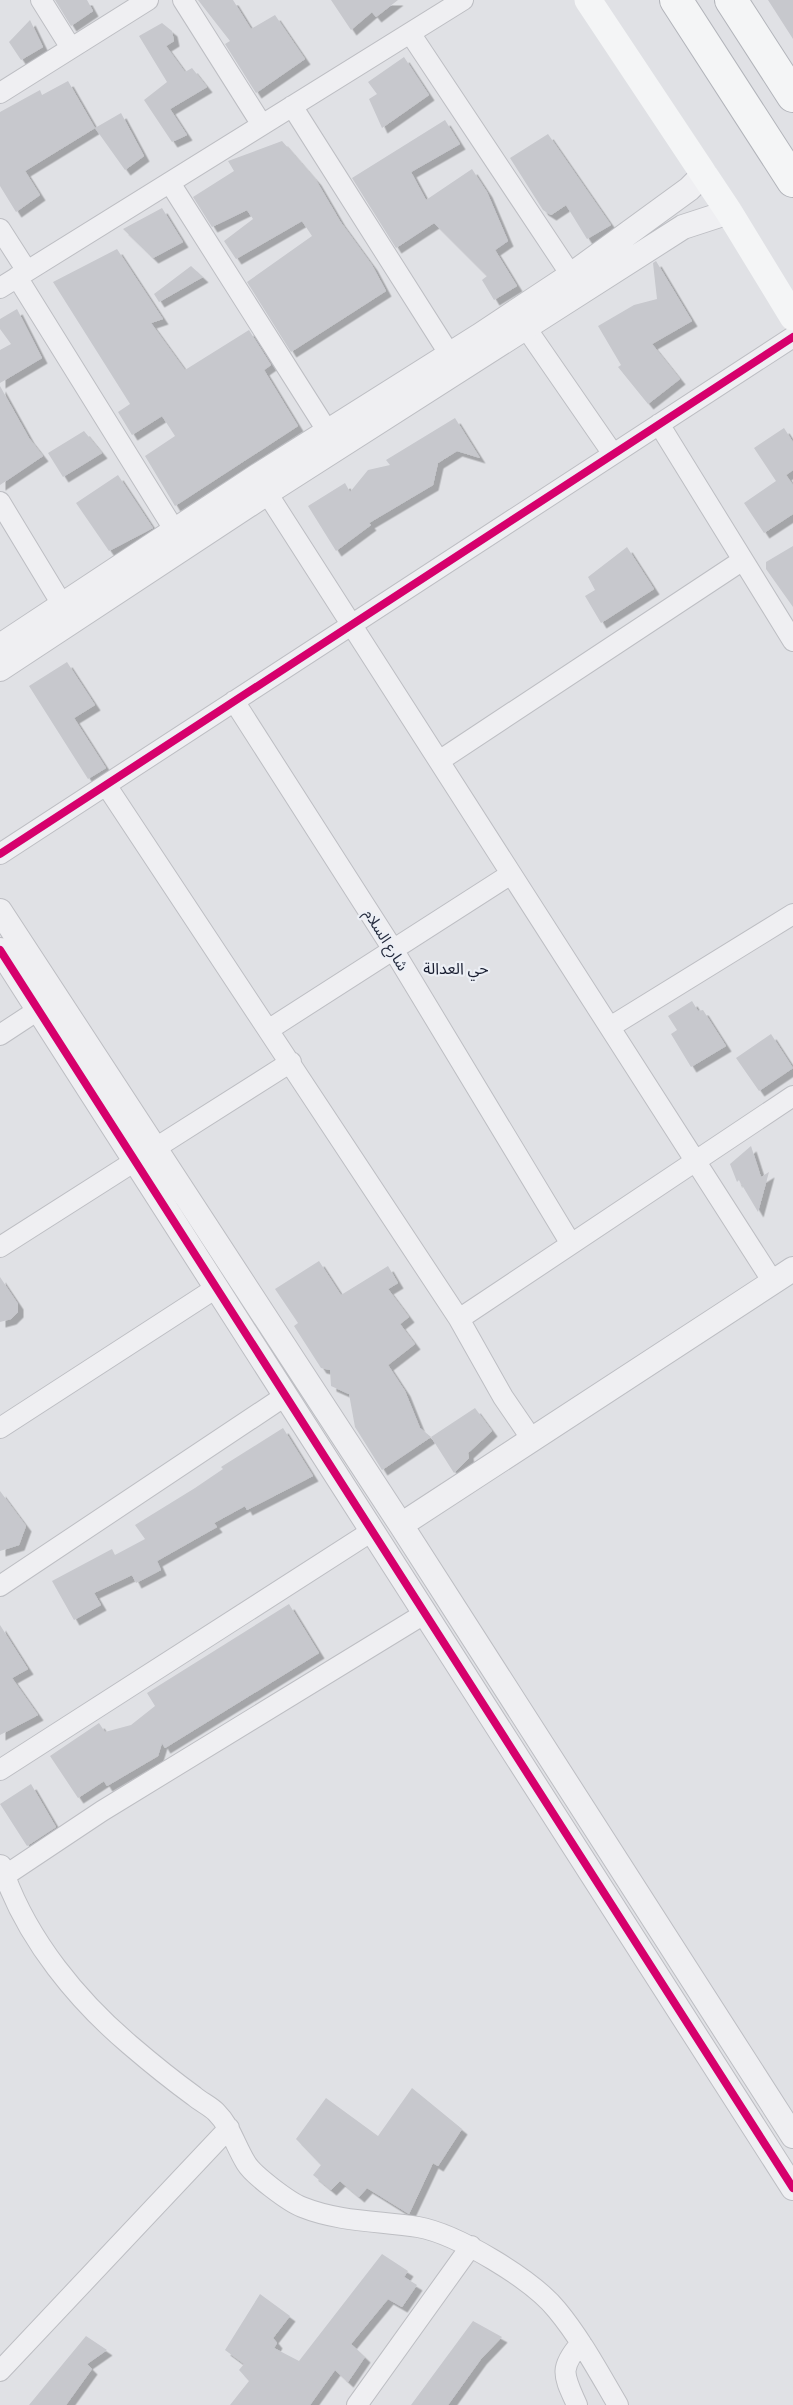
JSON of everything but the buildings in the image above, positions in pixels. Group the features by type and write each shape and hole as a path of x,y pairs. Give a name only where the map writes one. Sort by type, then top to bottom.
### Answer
{"highway":[{"path":"676,0 740,101 788,157"},
{"path":"731,0 788,88 779,91 770,100 752,105 740,101"}],"main road":[{"path":"588,0 729,212 793,317"}],"street":[{"path":"41,0 71,48"},
{"path":"0,93 148,0"},
{"path":"183,0 262,125"},
{"path":"0,288 463,0"},
{"path":"410,33 571,275"},
{"path":"292,106 450,355"},
{"path":"0,646 68,614 267,493 484,344 571,275 666,206 704,174"},
{"path":"170,183 328,432"},
{"path":"666,206 680,212 683,227"},
{"path":"0,669 175,531 450,355 526,328 683,227 729,212"},
{"path":"0,229 22,274 175,531"},
{"path":"526,328 613,454"},
{"path":"0,854 793,337"},
{"path":"659,424 793,641"},
{"path":"267,493 696,1161 783,1275 531,1437 400,1525"},
{"path":"0,502 68,614"},
{"path":"439,761 743,560"},
{"name":"شارع السلام","path":"234,701 394,951 571,1244"},
{"path":"106,785 459,1318 503,1397 531,1437"},
{"path":"268,1030 511,874"},
{"path":"0,911 144,1155 216,1288 793,2188"},
{"path":"610,1028 793,914"},
{"path":"0,950 38,1010 307,1381 793,2136"},
{"path":"0,1035 38,1010"},
{"path":"0,1247 291,1062"},
{"path":"459,1318 793,1096"},
{"path":"0,1428 216,1288"},
{"path":"0,1586 307,1381"},
{"path":"0,1770 372,1531"},
{"path":"424,1614 2,1874 17,1908 44,1952 129,2044 215,2111 229,2128 247,2165 300,2207 330,2216 421,2228 471,2246 519,2278 555,2308 582,2343 618,2405"},
{"path":"578,1855 602,1840"},
{"path":"0,2371 229,2128"},
{"path":"357,2405 471,2246"},
{"path":"577,2405 564,2377 566,2360 582,2343"}],"cycle path":[{"path":"0,854 793,337"},
{"path":"0,950 793,2188"}],"district":[{"name":"حي العدالة","path":"456,968"}]}
